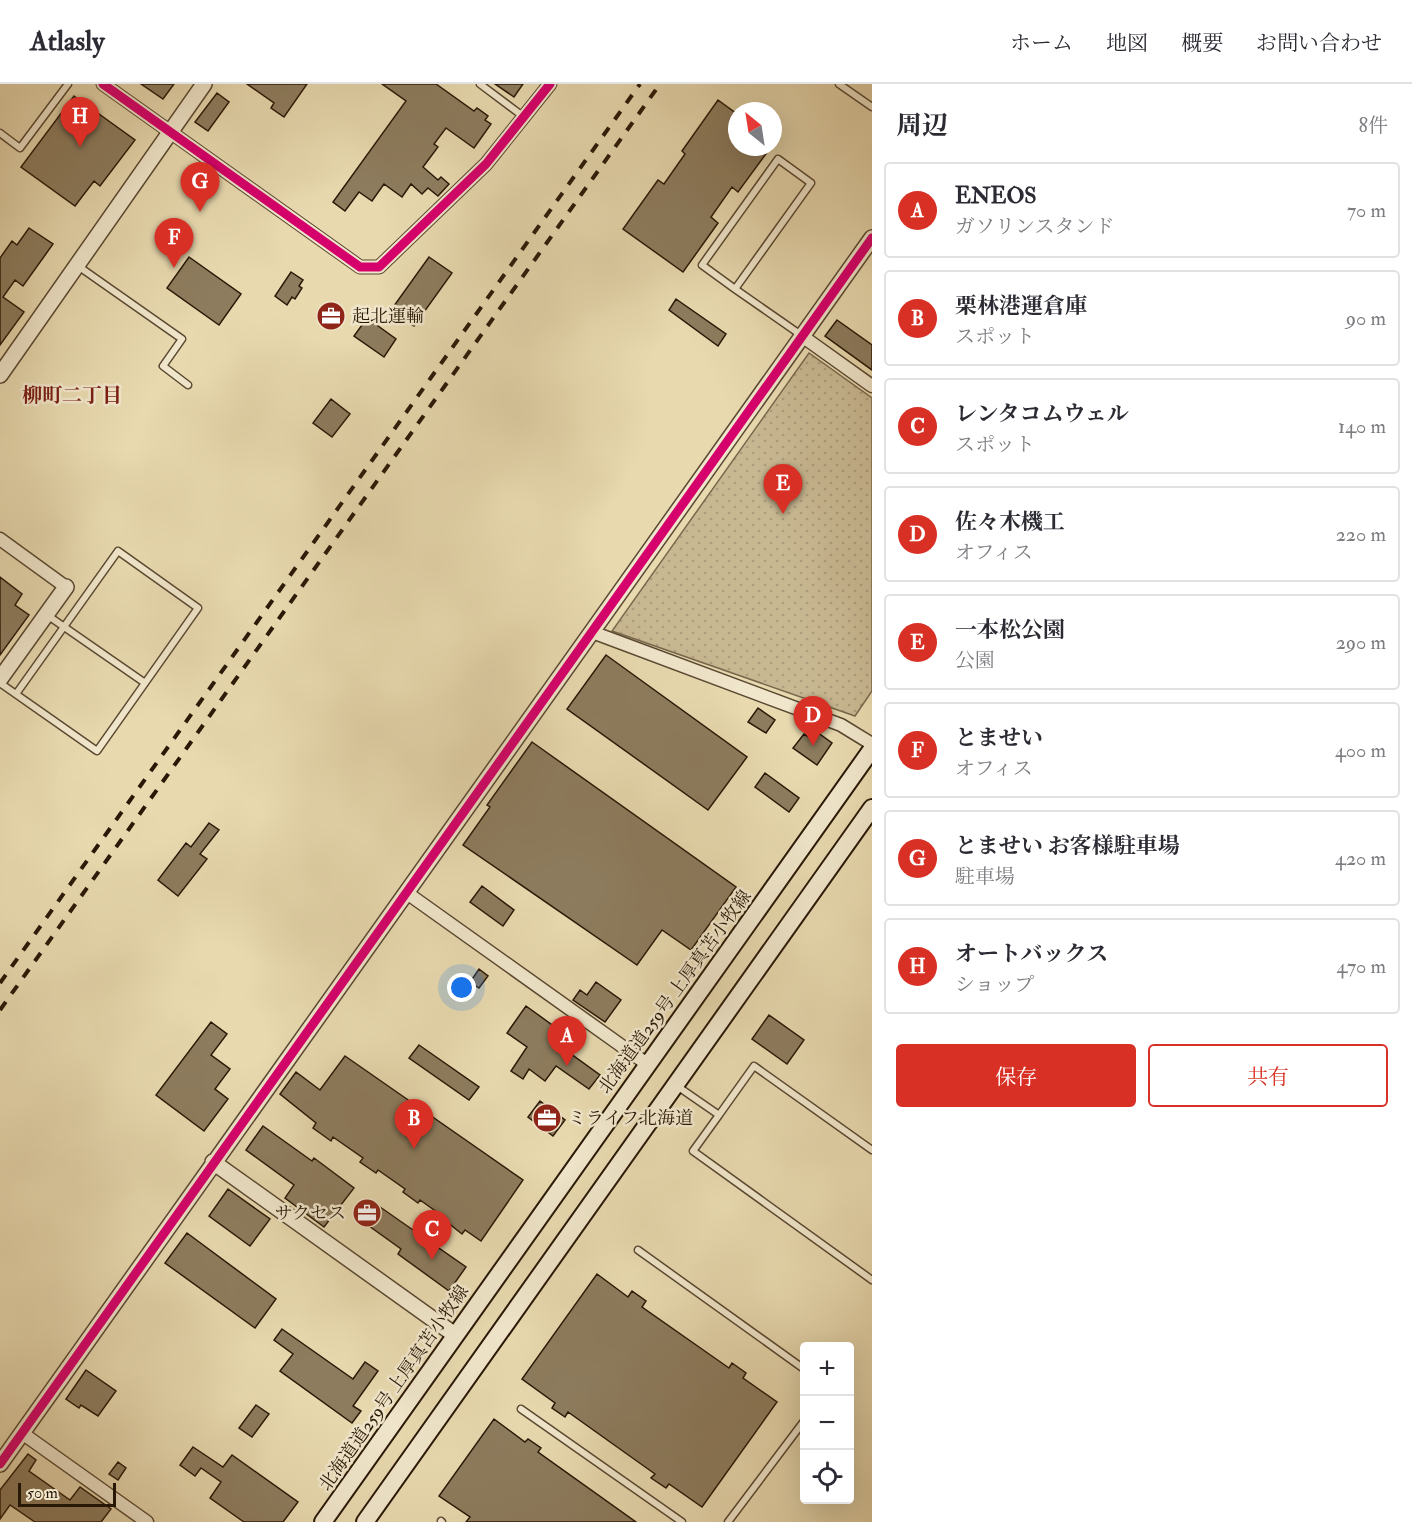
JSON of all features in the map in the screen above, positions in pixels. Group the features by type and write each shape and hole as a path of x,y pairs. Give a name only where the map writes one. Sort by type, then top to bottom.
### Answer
{"main road":[{"name":"北海道道259号 上厚真苫小牧線","path":"323,1522 872,749"},
{"path":"365,1522 872,808"}],"street":[{"path":"103,84 360,267 379,267 486,164 550,84"},
{"path":"0,375 204,84"},
{"path":"0,1464 872,237"},
{"path":"802,336 872,386"},
{"path":"0,539 66,587 0,681"},
{"path":"592,632 841,725 872,744"},
{"path":"407,893 647,1064"},
{"path":"213,1162 455,1335"},
{"path":"22,1433 147,1522"}],"lane":[{"path":"0,133 20,148 68,84"},
{"path":"480,84 524,117"},
{"path":"839,84 872,107"},
{"path":"735,289 811,183 778,159 702,265 735,289 802,336"},
{"path":"78,266 182,339 163,366 188,385"},
{"path":"0,681 16,694 97,751 198,608 118,551 16,694"},
{"path":"46,615 145,683"},
{"path":"872,1150 754,1066 693,1151 872,1280"},
{"path":"676,1085 719,1115"},
{"path":"638,1250 800,1366"},
{"path":"521,1409 682,1522"},
{"path":"728,1522 800,1426"}],"shaded area":[{"path":"809,353 872,398 872,691 855,716 612,631"}],"building":[{"path":"141,84 174,84 163,99"},
{"path":"247,84 307,84 284,117 271,108 274,103"},
{"path":"382,84 436,84 474,111 477,108 488,116 485,120 491,124 474,148 446,128 434,144 438,147 423,167 438,180 441,177 449,184 438,196 428,188 422,194 411,184 402,197 384,184 372,201 359,192 345,211 333,202 406,101"},
{"path":"495,84 523,84 514,97"},
{"path":"217,93 229,102 208,131 195,122"},
{"path":"74,96 135,140 100,186 94,181 75,206 21,167"},
{"path":"718,100 728,107 728,156 764,156 738,192 732,187 711,217 718,223 683,272 623,229 658,180 664,184 685,154 682,151"},
{"path":"29,228 53,244 23,286 15,280 3,297 24,312 0,345 0,258 12,241 17,245"},
{"path":"189,257 241,294 219,325 167,288"},
{"path":"429,257 452,273 414,326 391,310"},
{"path":"291,272 303,280 299,286 302,288 295,299 292,297 287,305 275,296"},
{"path":"676,299 726,334 718,346 669,310"},
{"path":"367,318 396,339 384,357 354,336"},
{"path":"837,320 872,345 872,370 825,336"},
{"path":"331,399 350,414 332,437 313,423"},
{"path":"0,577 22,594 15,605 29,615 0,655"},
{"path":"606,655 747,757 708,810 567,709"},
{"path":"758,708 775,720 766,733 748,722"},
{"path":"817,732 832,743 817,765 793,748 804,734 812,739"},
{"path":"532,742 736,887 691,950 662,930 637,965 463,845 490,807 487,805"},
{"path":"765,773 799,798 789,812 755,787"},
{"path":"209,823 219,830 200,854 207,859 178,896 158,880 186,843 191,847"},
{"path":"482,886 514,910 503,926 470,902"},
{"path":"479,969 488,976 479,988 470,982"},
{"path":"596,982 621,1000 605,1022 573,1000 580,990 587,995"},
{"path":"526,1006 562,1032 564,1030 576,1039 567,1051 600,1075 589,1089 556,1066 545,1081 529,1069 523,1079 511,1071 527,1047 507,1033"},
{"path":"769,1015 804,1040 787,1064 752,1039"},
{"path":"211,1022 227,1034 211,1055 230,1069 215,1089 228,1099 204,1131 156,1095"},
{"path":"419,1045 479,1087 469,1100 409,1058"},
{"path":"345,1056 523,1180 481,1241 465,1230 462,1234 447,1222 448,1220 420,1200 418,1203 403,1192 405,1189 378,1170 376,1173 360,1162 363,1158 333,1137 331,1141 313,1128 316,1123 280,1094 296,1072 320,1090"},
{"name":"ミライフ北海道","path":"540,1101 565,1120 553,1136 528,1117"},
{"path":"263,1126 312,1161 314,1158 354,1188 324,1227 285,1198 294,1185 246,1150"},
{"path":"228,1189 270,1219 250,1246 209,1216"},
{"path":"370,1200 466,1267 449,1291 398,1254 401,1249 358,1218"},
{"path":"187,1233 276,1299 255,1328 165,1263"},
{"path":"597,1274 628,1297 632,1291 646,1301 642,1307 729,1368 732,1363 746,1373 743,1378 777,1402 702,1507 669,1484 666,1488 651,1478 655,1474 568,1412 565,1417 552,1408 555,1403 522,1379"},
{"path":"282,1329 353,1379 365,1362 378,1371 353,1406 361,1411 352,1423 280,1371 293,1354 274,1340"},
{"path":"86,1370 116,1391 98,1416 81,1405 79,1408 66,1399"},
{"path":"256,1405 269,1414 252,1437 239,1428"},
{"path":"494,1419 525,1442 528,1439 541,1448 538,1452 636,1522 466,1522 470,1517 439,1496"},
{"path":"193,1447 223,1467 232,1455 298,1502 283,1522 244,1522 210,1498 221,1482 201,1468 195,1476 180,1465"},
{"path":"28,1454 36,1460 29,1471 70,1500 80,1487 111,1509 101,1522 35,1522 10,1505 0,1519 0,1490"},
{"path":"118,1462 126,1468 118,1480 109,1474"}],"railway":[{"path":"0,983 640,84"},
{"path":"0,1010 660,84"}],"cycle path":[{"path":"103,84 360,267 379,267 486,164 550,84"},
{"path":"0,1464 872,238"}],"place":[{"name":"オートバックス","path":"80,147"},
{"name":"とませい お客様駐車場","path":"200,212"},
{"name":"とませい","path":"174,268"},
{"name":"起北運輸","path":"331,316"},
{"name":"一本松公園","path":"783,514"},
{"name":"佐々木機工","path":"813,746"},
{"name":"ENEOS","path":"567,1066"},
{"name":"ミライフ北海道","path":"547,1118"},
{"name":"栗林港運倉庫","path":"414,1149"},
{"name":"サクセス","path":"367,1213"},
{"name":"レンタコムウェル","path":"432,1260"}],"district":[{"name":"柳町二丁目","path":"72,395"}]}
